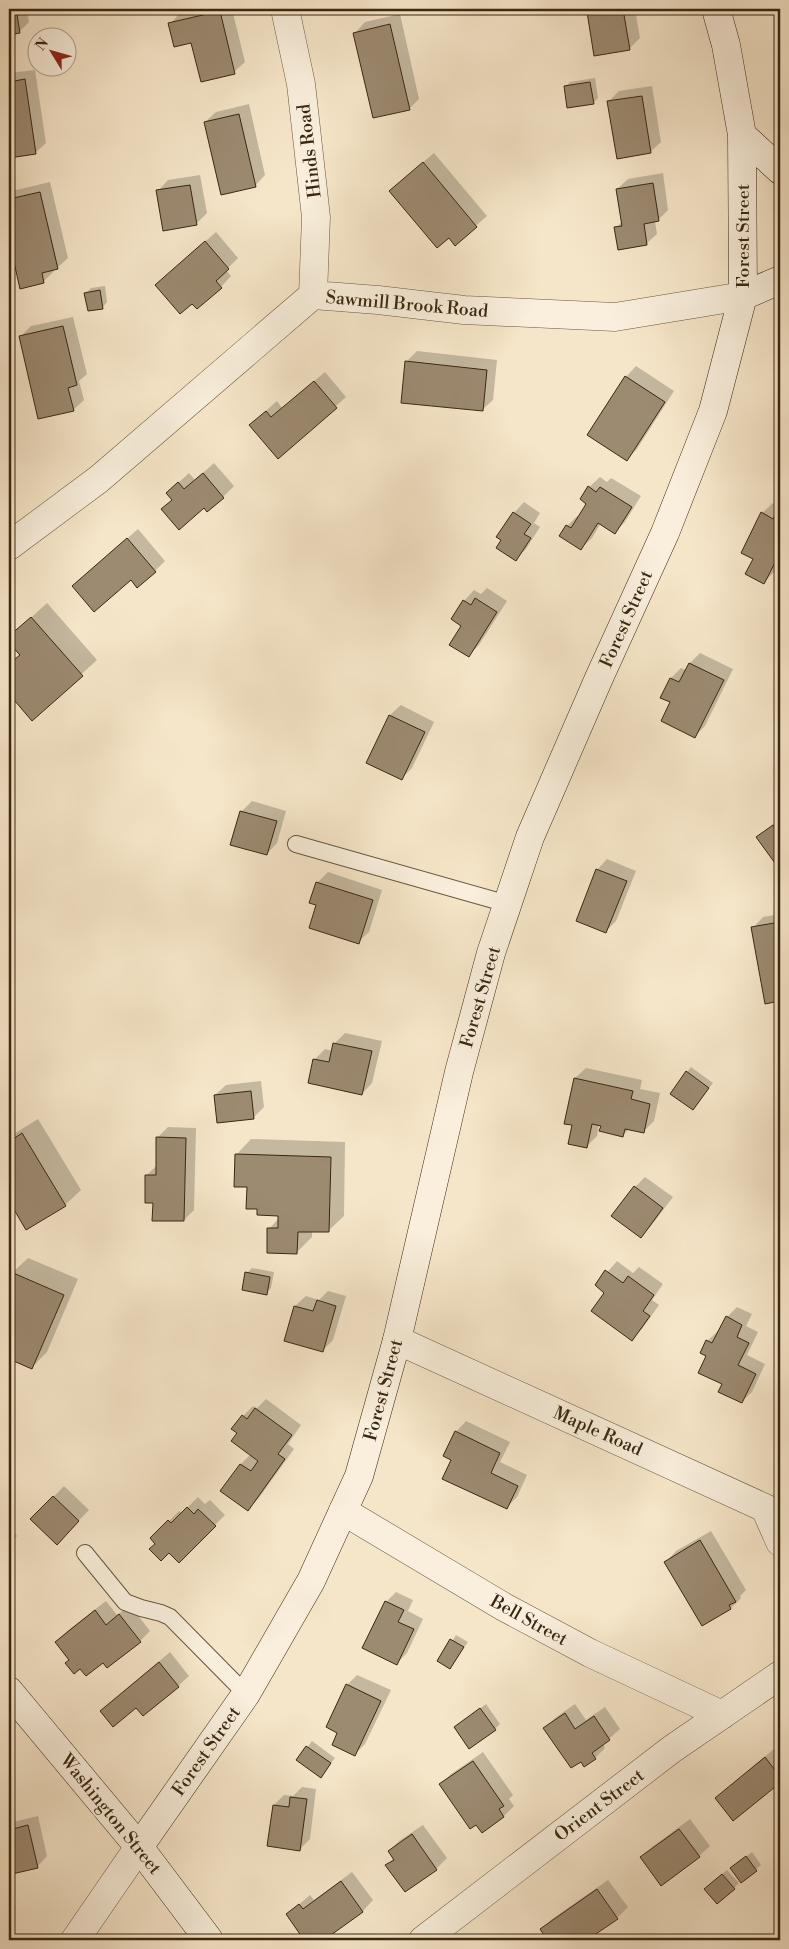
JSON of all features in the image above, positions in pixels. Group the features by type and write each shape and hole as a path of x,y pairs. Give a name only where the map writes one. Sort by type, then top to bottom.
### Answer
{"street":[{"name":"Hinds Road","path":"285,9 301,84 316,217 313,295"},
{"name":"Forest Street","path":"76,1940 246,1694 311,1581 359,1476 397,1340 459,1072 491,953 530,837 665,533 713,411 744,296 742,135 726,45 716,9"},
{"path":"742,135 780,170"},
{"name":"Sawmill Brook Road","path":"9,546 99,479 313,295 464,310 615,317 744,296 780,280"},
{"name":"Maple Road","path":"397,1340 773,1512 780,1542"},
{"name":"Bell Street","path":"343,1510 504,1607 590,1653 722,1715"},
{"name":"Orient Street","path":"423,1940 672,1749 780,1675"},
{"name":"Washington Street","path":"9,1691 139,1847 209,1940"}],"lane":[{"path":"296,844 508,904"},
{"path":"85,1553 125,1602 170,1617 246,1694"}],"building":[{"path":"9,9 16,9 20,33 9,35"},
{"path":"623,9 630,50 594,56 587,12"},
{"path":"220,11 235,74 201,82 191,43 174,47 168,23"},
{"path":"390,24 410,110 373,118 353,33"},
{"path":"25,79 36,154 9,158 9,82"},
{"path":"590,82 594,104 567,108 564,86"},
{"path":"642,96 651,153 617,159 607,101"},
{"path":"239,114 256,187 221,195 204,122"},
{"path":"423,162 477,227 455,246 449,238 437,248 389,191"},
{"path":"653,183 659,221 644,224 647,245 618,250 614,227 622,226 616,189"},
{"path":"190,185 197,225 163,231 156,190"},
{"path":"40,192 58,269 42,273 44,283 20,289 9,240 9,199"},
{"path":"205,241 229,269 216,281 222,288 197,309 192,304 180,314 155,285"},
{"path":"100,290 103,309 88,311 84,293"},
{"path":"63,326 77,385 68,388 74,411 38,419 19,336"},
{"path":"405,361 487,370 483,411 401,403"},
{"path":"625,376 665,402 627,461 587,435"},
{"path":"314,381 337,408 278,459 249,425 266,411 271,417"},
{"path":"203,473 224,498 207,512 204,508 179,530 161,509 172,500 166,493 178,482 184,489"},
{"path":"588,486 596,492 600,487 632,507 615,534 598,523 581,550 559,536 566,525 571,528 586,504 580,499"},
{"path":"780,505 780,556 764,584 745,574 753,559 741,553 761,512 773,519"},
{"path":"513,512 531,524 524,534 531,538 516,561 496,548 501,540 496,537"},
{"path":"127,538 156,572 137,588 131,580 94,612 72,586"},
{"path":"475,598 497,612 469,657 449,645 461,626 451,619 463,600 471,605"},
{"path":"31,617 83,676 32,721 9,694 9,664 20,655 9,643 9,636"},
{"path":"689,663 724,680 695,738 661,721 670,702 660,698 670,678 679,682"},
{"path":"389,715 425,732 402,780 366,763"},
{"path":"240,811 277,821 267,855 230,845"},
{"path":"773,825 780,835 780,870 756,837"},
{"path":"596,869 627,881 606,933 576,921"},
{"path":"316,882 373,900 359,944 309,928 316,905 309,903"},
{"path":"780,922 780,1001 765,1004 751,927"},
{"path":"333,1043 372,1051 362,1095 308,1083 313,1059 329,1062"},
{"path":"686,1071 709,1088 693,1110 670,1094"},
{"path":"574,1078 633,1091 631,1099 650,1104 644,1133 625,1129 623,1137 599,1131 601,1126 592,1124 587,1148 568,1144 572,1125 564,1124"},
{"path":"251,1091 254,1119 217,1123 214,1095"},
{"path":"22,1133 66,1206 26,1230 9,1201 9,1142"},
{"path":"156,1137 186,1138 184,1221 152,1221 153,1203 145,1203 145,1175 156,1175"},
{"path":"235,1154 331,1157 329,1232 298,1232 297,1254 267,1253 267,1228 278,1228 278,1216 257,1215 257,1209 246,1209 247,1187 234,1187"},
{"path":"634,1186 663,1208 641,1238 611,1216"},
{"path":"605,1270 623,1283 628,1276 654,1295 643,1311 650,1316 632,1341 591,1311 604,1293 595,1285"},
{"path":"11,1272 64,1295 32,1369 9,1359 9,1278"},
{"path":"245,1272 270,1277 267,1295 242,1290"},
{"path":"317,1300 336,1306 323,1352 284,1341 294,1306 313,1311"},
{"path":"726,1316 742,1325 737,1337 749,1343 738,1365 756,1374 742,1403 718,1392 722,1384 698,1373 706,1356 700,1353 706,1340 712,1343"},
{"path":"255,1408 292,1435 278,1454 285,1459 248,1511 220,1491 240,1464 251,1471 258,1461 231,1441 237,1433 231,1429 242,1415 247,1419"},
{"path":"455,1431 500,1453 491,1473 518,1486 507,1509 442,1479 451,1460 443,1456"},
{"path":"53,1496 79,1521 57,1545 30,1519"},
{"path":"187,1507 194,1514 198,1509 216,1526 179,1563 169,1553 161,1561 149,1549 155,1544 150,1538 168,1520 171,1523"},
{"path":"700,1540 736,1602 729,1605 731,1609 702,1626 664,1562"},
{"path":"385,1601 404,1610 398,1622 414,1629 397,1665 362,1648"},
{"path":"95,1610 106,1625 119,1614 141,1642 107,1668 103,1663 86,1676 80,1669 74,1674 65,1663 69,1660 55,1642"},
{"path":"450,1639 464,1647 450,1669 437,1661"},
{"path":"159,1662 179,1687 143,1716 136,1708 113,1727 100,1711"},
{"path":"346,1684 381,1701 355,1756 332,1745 337,1733 326,1727"},
{"path":"480,1708 496,1730 469,1749 454,1727"},
{"path":"565,1713 575,1729 594,1716 610,1740 592,1753 596,1759 584,1767 581,1762 571,1768 543,1728"},
{"path":"306,1746 331,1763 321,1778 296,1760"},
{"path":"765,1757 780,1777 780,1783 733,1821 715,1798"},
{"path":"473,1761 504,1806 499,1809 504,1817 482,1833 476,1825 470,1829 439,1784"},
{"path":"290,1797 307,1799 300,1851 267,1846 273,1805 289,1807"},
{"path":"28,1825 38,1868 12,1874 9,1861 9,1830"},
{"path":"679,1829 700,1857 661,1886 640,1857"},
{"path":"412,1834 437,1870 405,1892 385,1865 394,1860 388,1851"},
{"path":"746,1856 757,1871 741,1883 730,1868"},
{"path":"722,1874 735,1889 717,1904 704,1889"},
{"path":"341,1881 363,1912 324,1940 304,1940 286,1914 299,1904 303,1909"},
{"path":"597,1889 618,1919 587,1940 547,1940 540,1929"}]}
